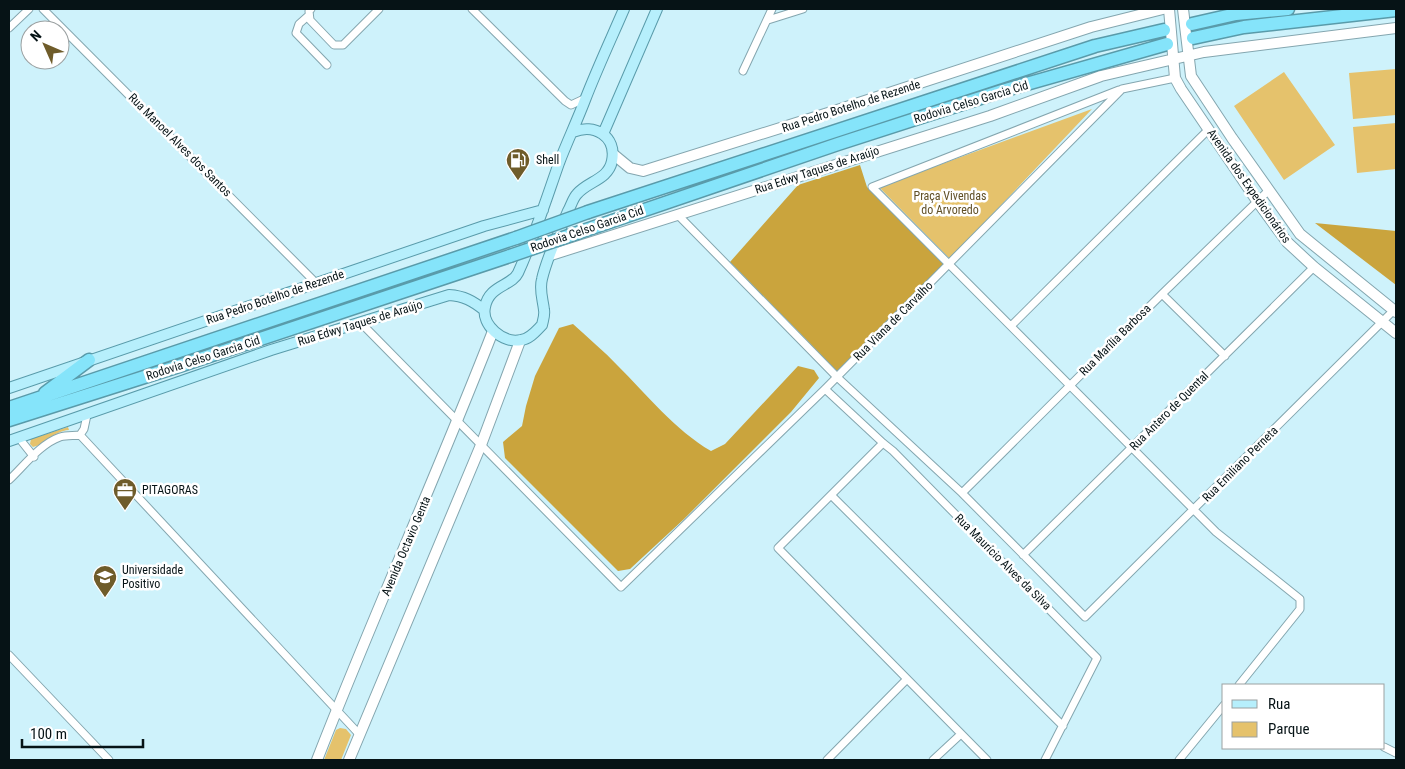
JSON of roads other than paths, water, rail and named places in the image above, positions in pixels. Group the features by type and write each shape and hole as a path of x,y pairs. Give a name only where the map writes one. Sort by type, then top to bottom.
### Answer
{"highway":[{"path":"1192,24 1236,14 1288,9"},
{"path":"1193,38 1244,27 1396,10"},
{"name":"Rodovia Celso Garcia Cid","path":"9,408 516,238 588,212 1095,46 1164,30"},
{"name":"Rodovia Celso Garcia Cid","path":"9,420 182,365 510,256 838,144 1002,91 1167,44"},
{"path":"35,399 89,360"}],"main road":[{"path":"573,132 584,128 595,129 603,134 610,144 613,154 612,164 606,173 576,194 541,280 544,311 542,325 535,333 520,341 501,337 493,331 486,321 484,310 486,299 498,287 516,276 586,97 624,9"},
{"path":"603,134 657,9"},
{"name":"Rua Pedro Botelho de Rezende","path":"9,388 496,222 543,210"},
{"name":"Rua Edwy Taques de Araújo","path":"14,439 271,350 449,296 460,296 474,302 484,310"}],"street":[{"path":"9,28 29,9"},
{"name":"Rua Manoel Alves dos Santos","path":"43,9 316,283"},
{"path":"310,12 310,20 334,45 338,46 343,45 379,9"},
{"path":"472,9 565,102 571,105 586,97"},
{"path":"743,71 772,9"},
{"path":"768,20 802,9"},
{"path":"1143,11 1163,9"},
{"name":"Avenida dos Expedicionários","path":"1169,9 1175,78 1257,202 1287,242 1314,267 1396,332"},
{"name":"Avenida dos Expedicionários","path":"1183,9 1191,76 1232,138 1300,234 1395,311"},
{"name":"Rua Pedro Botelho de Rezende","path":"613,154 630,168 643,171 828,114 1143,11"},
{"path":"310,12 299,24 296,33 327,65"},
{"path":"1174,60 1204,52 1241,46 1396,28"},
{"path":"1191,76 1204,52"},
{"name":"Rua Edwy Taques de Araújo","path":"550,255 990,116 1102,76 1174,60"},
{"path":"1175,78 1122,89 872,187 1193,510 1216,532 1300,599 1300,609 1240,684"},
{"name":"Rua Viana de Carvalho","path":"481,445 620,587 825,389 1122,89"},
{"path":"1011,326 1208,130"},
{"name":"Rua Marília Barbosa","path":"962,493 1269,190"},
{"path":"678,215 837,377 962,493 1023,555"},
{"name":"Rua Antero de Quental","path":"1023,555 1314,267"},
{"path":"1162,294 1225,356"},
{"name":"Rua Emiliano Perneta","path":"1023,555 1085,617 1395,311"},
{"path":"360,322 481,445"},
{"name":"Avenida Octavio Genta","path":"317,760 458,422 493,331"},
{"path":"349,760 481,445 520,341"},
{"name":"Rua Maurício Alves da Silva","path":"825,389 893,451 1097,658 1045,760"},
{"path":"80,435 84,429 87,415"},
{"path":"80,435 359,734"},
{"path":"9,480 54,440 65,436 80,435"},
{"path":"14,439 34,456"},
{"path":"883,443 778,548 986,760"},
{"path":"831,495 1062,726"},
{"path":"9,656 109,760"},
{"path":"827,760 907,679"},
{"path":"1179,760 1222,707"},
{"path":"933,760 960,734"},
{"path":"1385,747 1396,753"}],"place":[{"name":"Shell","path":"518,181"},
{"name":"PITAGORAS","path":"125,511"},
{"name":"Universidade Positivo","path":"105,598"}],"park label":[{"name":"Praça Vivendas do Arvoredo","path":"950,203"}]}
